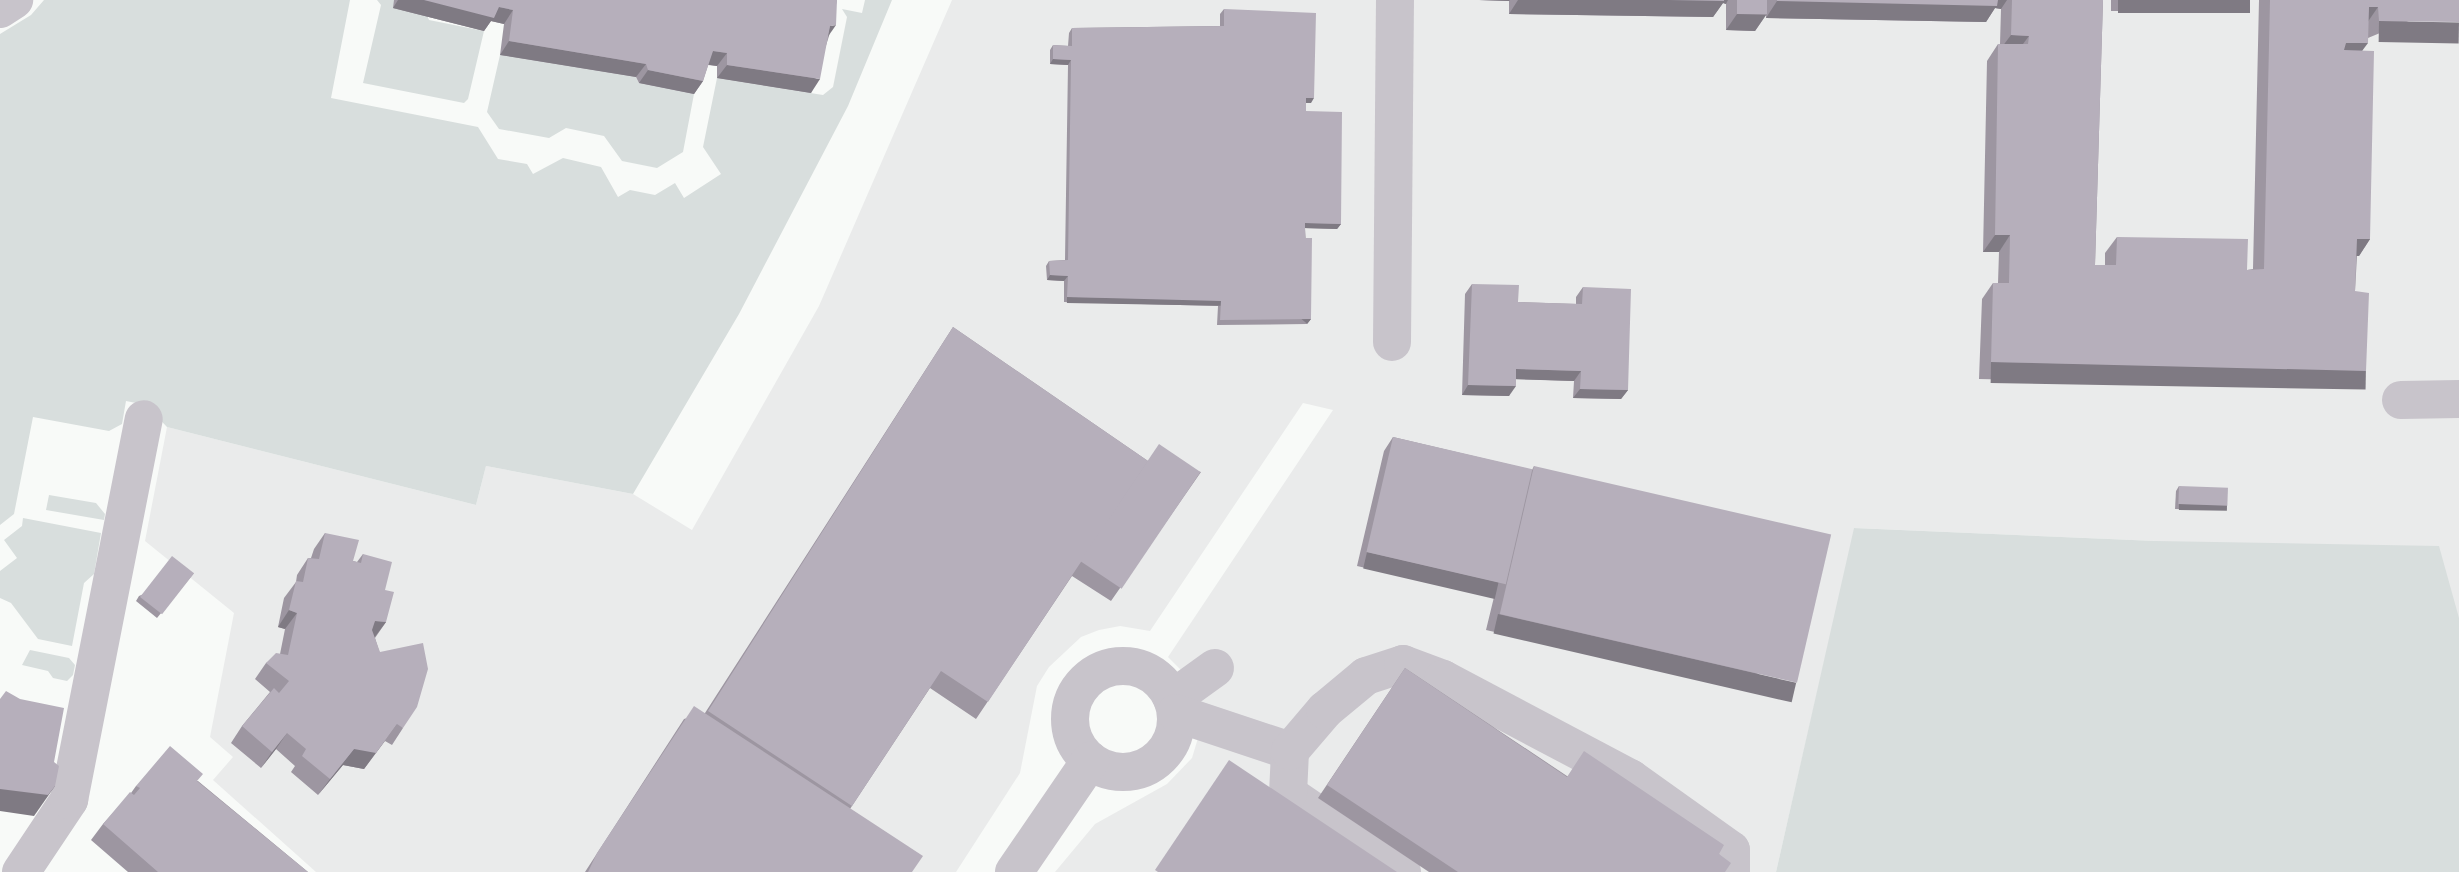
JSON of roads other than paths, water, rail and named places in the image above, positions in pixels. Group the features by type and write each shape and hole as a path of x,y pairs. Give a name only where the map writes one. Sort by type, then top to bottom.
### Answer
{"street":[{"path":"0,9 14,0"},
{"path":"1392,342 1395,0"},
{"path":"2401,400 2459,399"},
{"path":"21,872 69,800 144,419"},
{"path":"1402,872 1288,794 1290,751 1325,710 1366,677 1403,664 1443,679 1630,778 1731,850 1731,872"},
{"path":"1126,666 1143,669 1165,686 1174,706 1175,731 1156,761 1123,772 1090,761 1071,733 1070,716 1082,685 1094,674 1126,666"},
{"path":"1174,706 1215,668"},
{"path":"1174,706 1290,751"},
{"path":"1014,872 1090,761"}]}
